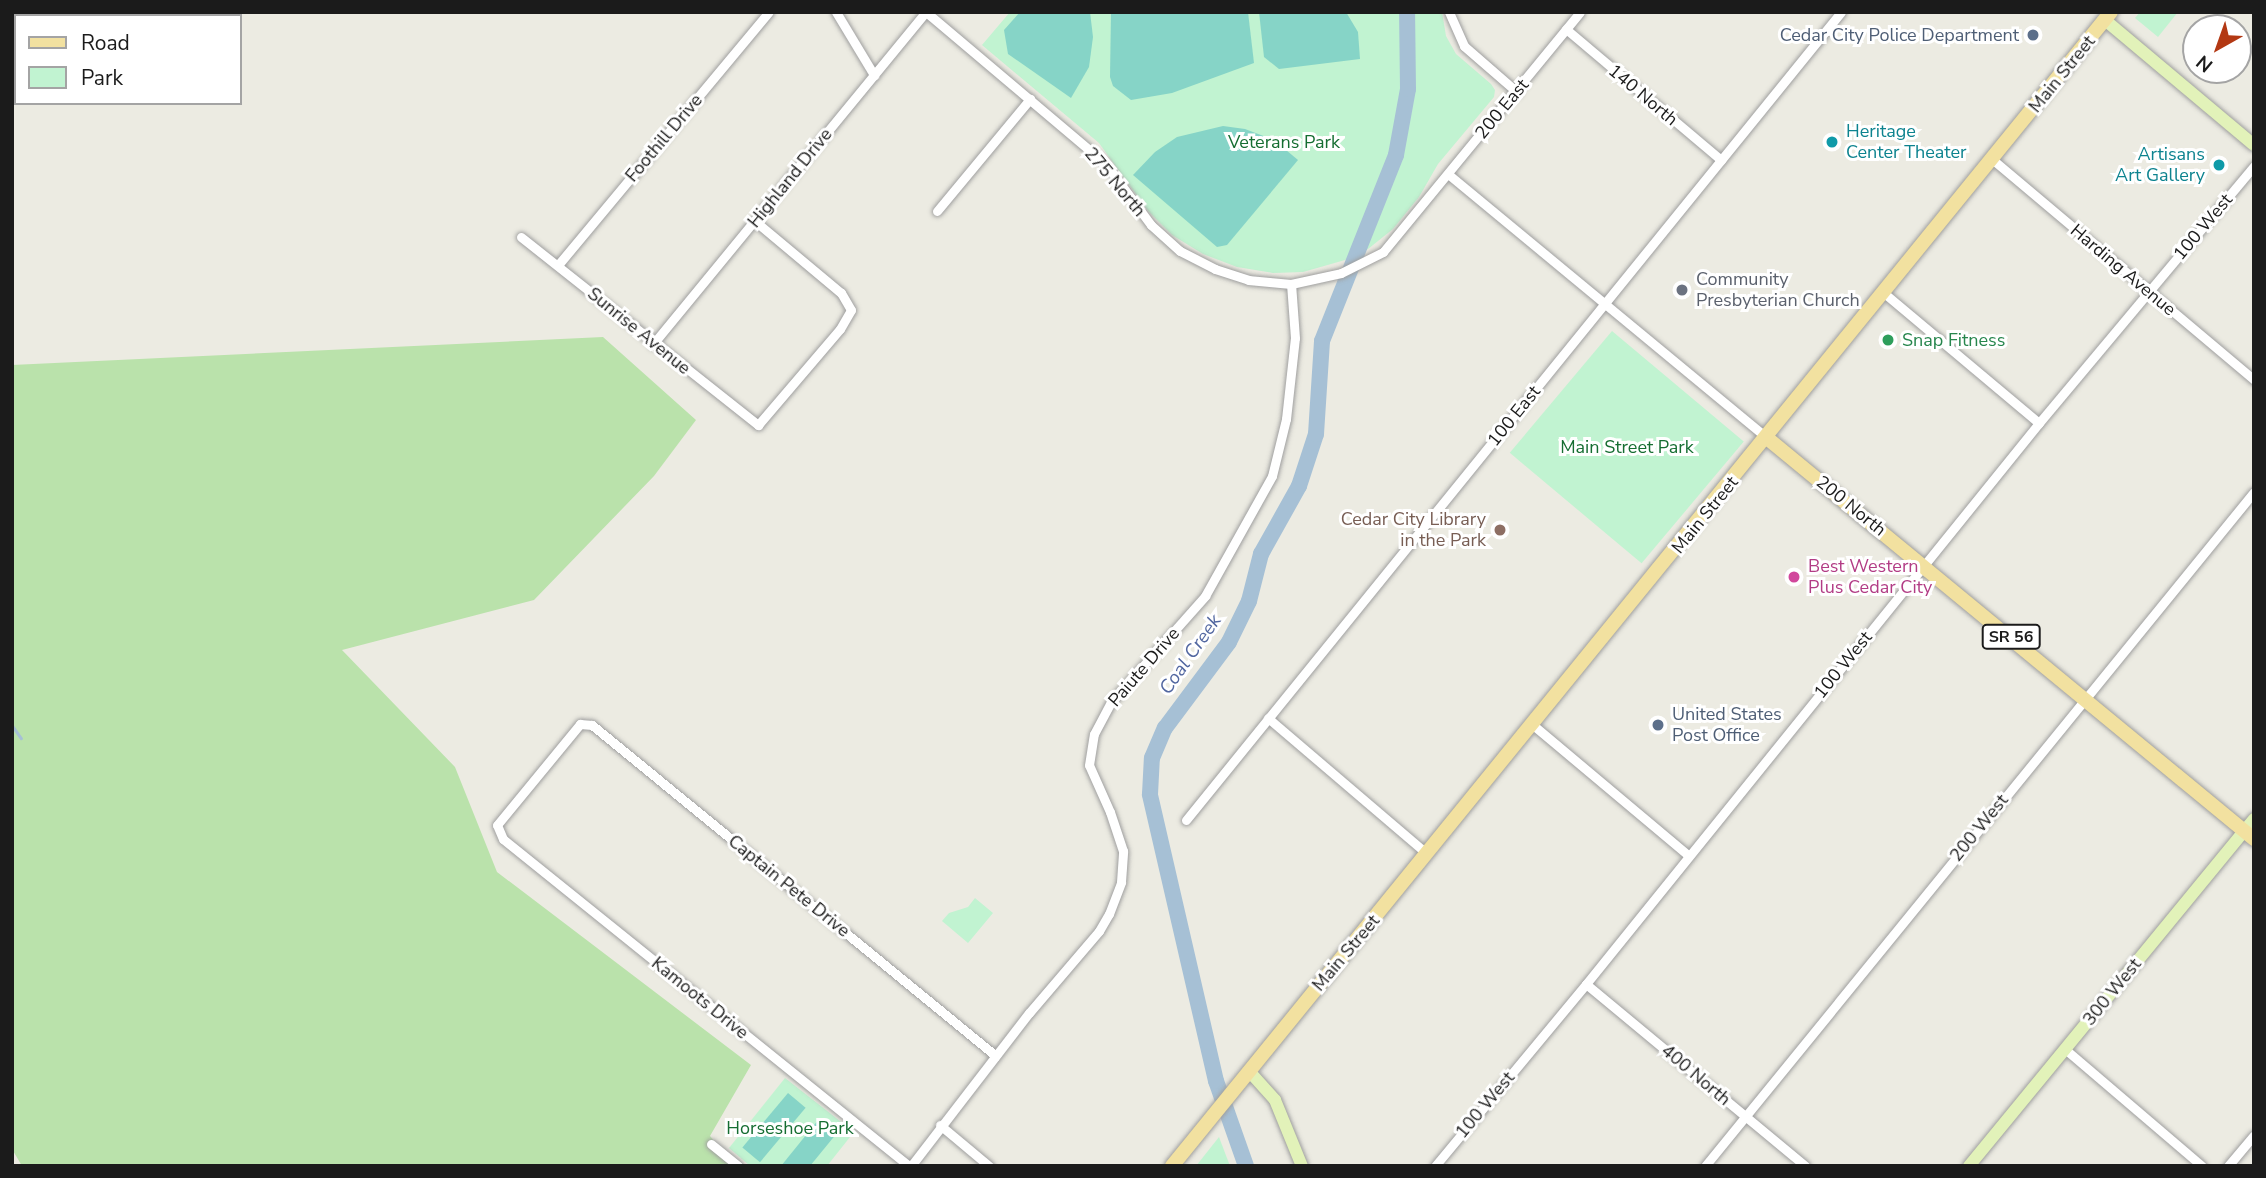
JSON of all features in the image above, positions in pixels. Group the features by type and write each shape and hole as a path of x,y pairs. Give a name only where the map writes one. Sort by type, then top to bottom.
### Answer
{"main road":[{"name":"Main Street","path":"1172,1166 1767,438 1992,159 2104,15"},
{"name":"200 North","path":"1767,438 2249,835"}],"street":[{"name":"Foothill Drive","path":"558,264 769,12"},
{"path":"836,12 874,75"},
{"name":"Highland Drive","path":"653,344 926,12"},
{"name":"275 North","path":"926,12 1105,163 1151,225 1180,251 1248,280 1291,285 1341,273 1383,252"},
{"path":"1450,12 1464,46 1517,92"},
{"name":"200 East","path":"1383,252 1580,12"},
{"name":"100 East","path":"1186,820 1841,12"},
{"path":"2104,15 2254,145"},
{"name":"140 North","path":"1566,29 1721,160"},
{"path":"937,211 1030,99"},
{"name":"Harding Avenue","path":"1992,159 2254,380"},
{"name":"100 West","path":"1434,1166 1586,984 2039,423 2254,166"},
{"name":"200 North","path":"1448,174 1767,438"},
{"name":"Sunrise Avenue","path":"521,237 758,425 840,329 851,310 841,293 755,221"},
{"name":"Paiute Drive","path":"910,1166 940,1125 1099,931 1109,914 1121,882 1123,850 1089,765 1094,734 1111,702 1205,596 1272,476 1286,419 1295,338 1291,285"},
{"path":"1884,293 2039,423"},
{"name":"200 West","path":"1705,1166 2254,492"},
{"path":"1269,718 1427,854"},
{"name":"Captain Pete Drive","path":"497,825 580,724 592,725 996,1056"},
{"path":"1533,725 1688,855"},
{"name":"300 West","path":"1969,1166 2065,1049 2249,835 2254,819"},
{"name":"Kamoots Drive","path":"497,825 503,839 910,1166"},
{"name":"400 North","path":"1586,984 1805,1166"},
{"path":"2065,1049 2202,1166"},
{"path":"1248,1071 1275,1100 1302,1166"},
{"path":"940,1125 989,1166"},
{"path":"2228,1166 2254,1135"},
{"path":"711,1144 738,1166"}],"green space":[{"name":"Veterans Park","path":"1010,12 1442,12 1446,36 1456,54 1491,84 1495,90 1494,97 1438,164 1419,197 1393,229 1368,249 1345,260 1303,272 1273,273 1237,267 1203,254 1172,235 1148,211 1099,143 982,45"},
{"path":"1020,12 1090,12 1093,37 1089,67 1071,98 1008,54 1004,30"},
{"path":"1111,12 1248,12 1254,63 1172,93 1131,100 1113,86 1110,77"},
{"path":"1259,12 1346,12 1358,32 1360,59 1279,69 1264,57"},
{"path":"2140,12 2178,12 2158,37 2135,18"},
{"path":"1223,126 1245,129 1274,140 1298,160 1227,245 1217,247 1133,175 1155,152 1177,137"},
{"name":"Main Street Park","path":"1612,331 1744,442 1642,563 1510,453"},
{"path":"603,337 696,420 654,476 534,600 342,650 455,767 497,872 751,1065 710,1136 736,1166 22,1166 12,1149 12,365"},
{"path":"975,898 993,913 968,943 942,921 949,913 968,907"},
{"name":"Horseshoe Park","path":"785,1078 854,1132 827,1166 750,1166 729,1148"},
{"path":"788,1093 806,1108 760,1162 742,1147"},
{"path":"819,1119 837,1133 810,1166 781,1166"},
{"path":"1219,1137 1230,1166 1196,1166"}],"waterway":[{"name":"Coal Creek","path":"1246,1166 1216,1081 1150,794 1152,758 1165,728 1229,642 1249,601 1261,554 1299,486 1316,434 1322,341 1396,155 1408,89 1407,12"},
{"path":"12,725 21,738"}],"place":[{"name":"Cedar City Police Department","path":"2033,35"},
{"name":"Heritage Center Theater","path":"1832,142"},
{"name":"Artisans Art Gallery","path":"2219,165"},
{"name":"Community Presbyterian Church","path":"1682,290"},
{"name":"Snap Fitness","path":"1888,340"},
{"name":"Cedar City Library in the Park","path":"1500,530"},
{"name":"Best Western Plus Cedar City","path":"1794,577"},
{"name":"United States Post Office","path":"1658,725"}]}
